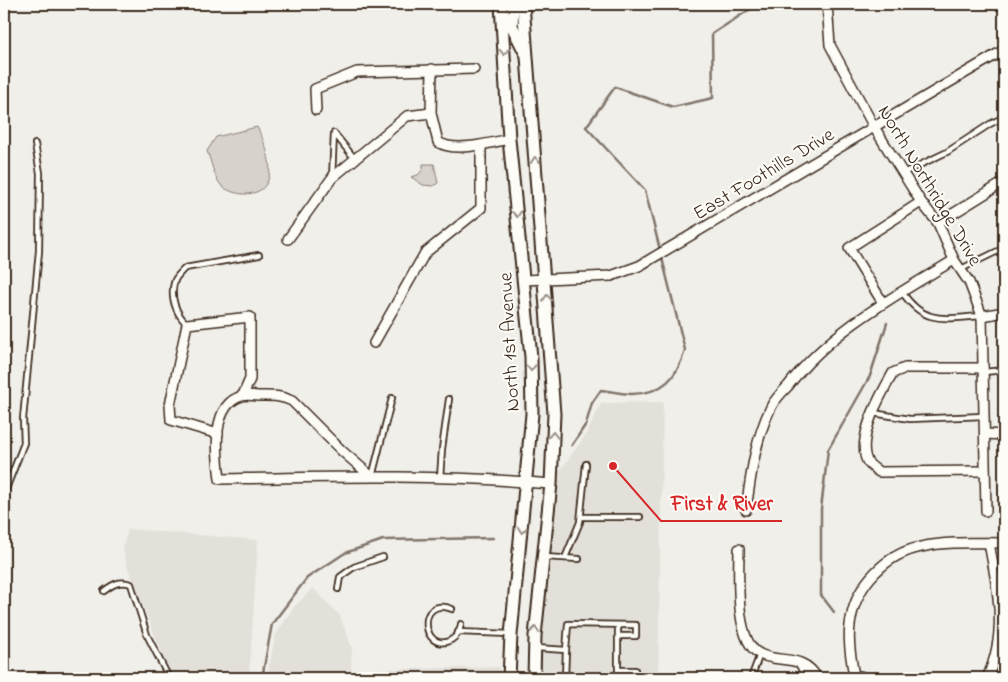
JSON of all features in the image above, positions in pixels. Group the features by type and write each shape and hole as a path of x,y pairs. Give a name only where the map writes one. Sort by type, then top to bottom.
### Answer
{"main road":[{"name":"North 1st Avenue","path":"501,4 509,139 531,357 532,414 511,634 509,678"},
{"path":"513,4 512,26 527,58"},
{"name":"North 1st Avenue","path":"524,4 554,414 551,484 534,648 534,678"}],"street":[{"name":"North Northridge Drive","path":"827,4 830,45 874,127 921,202 938,223 954,260 969,282 982,316 986,511"},
{"name":"East Foothills Drive","path":"524,280 611,276 639,266 1004,50"},
{"path":"432,69 431,113 438,142 444,146 481,146 509,139"},
{"path":"316,110 314,89 357,72 474,69"},
{"path":"288,239 332,178 407,116 431,113"},
{"path":"374,342 426,254 481,208 481,146"},
{"path":"938,223 1004,182"},
{"path":"884,303 849,248 921,202"},
{"path":"746,510 754,451 772,406 806,362 843,331 954,260"},
{"path":"982,316 1004,312"},
{"path":"218,434 171,420 170,405 187,324 250,317 250,379 242,396"},
{"path":"983,370 905,368 893,373 873,414 863,446 868,463 879,472 985,471"},
{"path":"372,477 292,401 282,396 242,396 228,404 222,415 216,445 220,479 493,478 551,484"},
{"path":"985,434 1004,434"},
{"path":"987,678 1001,645 1003,623 989,543"},
{"path":"865,678 852,677 850,652 851,619 862,588 878,570 901,554 920,547 1004,543"},
{"path":"739,549 741,619 751,647 760,654 790,659 808,667 817,678"},
{"path":"801,664 808,678"}],"lane":[{"path":"903,173 947,152 1004,117"},
{"path":"332,178 334,133 356,159"},
{"path":"4,494 24,443 23,419 39,251 40,173 35,144"},
{"path":"961,269 1004,248"},
{"path":"187,324 176,314 174,294 175,281 185,268 259,255"},
{"path":"902,292 912,307 922,314 939,318 982,316"},
{"path":"983,370 1004,370"},
{"path":"372,477 392,398"},
{"path":"440,479 449,399"},
{"path":"873,414 910,419 985,416"},
{"path":"565,558 581,517 586,464"},
{"path":"581,517 640,517"},
{"path":"338,589 340,577 354,567 383,557"},
{"path":"543,557 579,559"},
{"path":"104,591 113,584 125,582 131,584 147,636 170,678"},
{"path":"452,610 441,607 431,612 426,628 432,638 443,642 453,638 458,632 460,624"},
{"path":"618,636 636,636 636,625 568,624 565,678 635,676 635,670 618,670"},
{"path":"618,625 618,676"},
{"path":"458,632 511,634"},
{"path":"534,648 566,650"},
{"path":"751,678 760,654"}],"shaded area":[{"path":"257,127 266,147 270,168 269,178 265,186 257,192 235,193 222,186 218,181 207,151 216,137"},
{"path":"423,164 434,164 438,183 433,186 423,185 411,177 418,175 423,169"},
{"path":"663,402 658,678 541,678 544,611 559,472 587,433 601,403"},
{"path":"128,529 258,540 249,678 172,678 127,566 123,548"},
{"path":"313,588 340,616 352,648 351,670 499,667 500,678 267,678 275,636 294,607"}],"waterway":[{"path":"572,445 586,424 592,403 601,390 624,394 652,391 673,376 678,369 685,350 645,190 586,127 615,87 673,107 713,98 712,34 758,4"},
{"path":"834,612 821,595 821,509 828,450 870,376 887,323"},
{"path":"262,678 272,624 307,578 345,553 383,540 493,538"}],"place":[{"name":"First & River","path":"613,466"}]}
